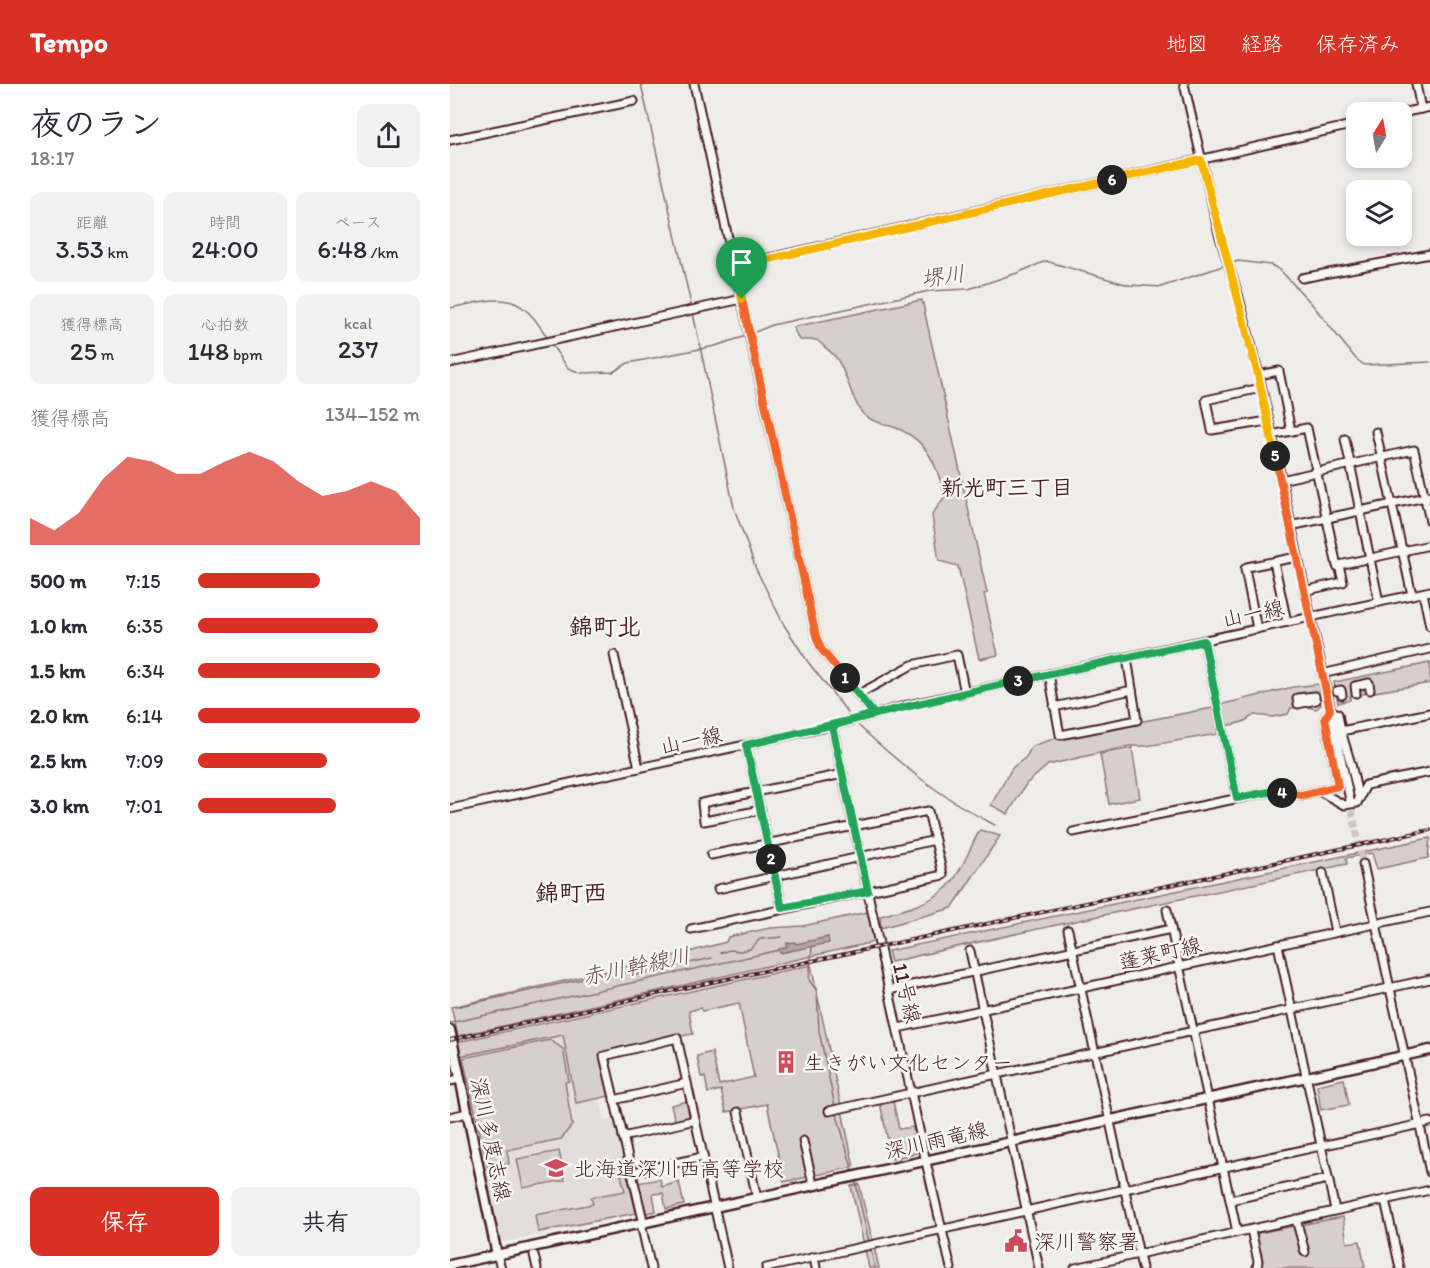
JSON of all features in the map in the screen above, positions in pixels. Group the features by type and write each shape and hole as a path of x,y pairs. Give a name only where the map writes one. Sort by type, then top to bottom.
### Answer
{"main road":[{"name":"深川多度志線","path":"450,1030 497,1255"},
{"name":"深川雨竜線","path":"450,1265 1430,1050"}],"street":[{"path":"694,84 816,636 821,649 874,714"},
{"path":"1184,84 1201,160 1258,375 1350,800"},
{"path":"1416,84 1421,109"},
{"path":"450,141 634,101"},
{"path":"1412,111 1430,107"},
{"path":"735,267 1346,126"},
{"path":"1302,278 1430,254"},
{"path":"450,363 742,299"},
{"path":"1258,375 1279,371 1291,431"},
{"path":"1261,388 1206,400 1212,430 1268,421"},
{"path":"1271,435 1307,428 1337,566 1339,565 1343,582 1304,591"},
{"path":"1377,432 1412,595"},
{"path":"1345,439 1379,602"},
{"path":"1281,480 1414,450 1427,496 1430,521"},
{"path":"1290,526 1427,496"},
{"path":"1339,565 1430,545"},
{"path":"1257,629 1245,569 1297,557"},
{"path":"1274,562 1287,622"},
{"path":"1427,592 1430,626"},
{"name":"山一線","path":"450,809 832,726 874,714 1049,674 1427,592"},
{"path":"1204,641 1237,798"},
{"path":"1322,674 1430,649"},
{"path":"614,655 639,768"},
{"path":"858,694 912,665 957,655 965,693"},
{"path":"1049,674 1060,735 1137,720 1127,658"},
{"path":"1356,693 1355,686 1369,683 1370,690"},
{"path":"1054,707 1132,690"},
{"path":"1330,710 1338,714 1360,798"},
{"path":"1330,710 1325,718 1340,797 1339,802"},
{"path":"1341,731 1430,713"},
{"name":"11号線","path":"832,726 951,1268"},
{"path":"746,745 782,908"},
{"path":"1319,791 1344,805 1357,802 1366,785 1430,772"},
{"path":"760,810 704,821 702,803 843,774"},
{"path":"1073,832 1269,792 1293,795 1338,786"},
{"path":"691,929 943,875 928,811 711,855"},
{"path":"718,889 935,840"},
{"path":"1363,864 1430,1172"},
{"path":"1323,873 1335,932"},
{"path":"1167,910 1237,1232"},
{"name":"蓬莱町線","path":"898,1028 1430,912"},
{"path":"889,990 1171,929"},
{"path":"1068,930 1142,1268"},
{"path":"1278,945 1335,1210"},
{"path":"970,951 1039,1268"},
{"path":"829,1111 1430,979"},
{"path":"651,1268 633,1172 604,1056 677,1038 728,1268"},
{"path":"450,1081 460,1079"},
{"path":"615,1100 687,1083"},
{"path":"738,1112 757,1198"},
{"path":"450,1117 467,1113"},
{"path":"623,1137 695,1120"},
{"path":"766,1268 1430,1122"},
{"path":"803,1141 812,1179"},
{"path":"633,1172 703,1157"},
{"path":"1230,1200 1329,1179"},
{"path":"1075,1268 1430,1190"},
{"path":"1385,1200 1400,1268"},
{"path":"1296,1219 1305,1252"},
{"path":"1251,1230 1258,1261 1257,1268"},
{"path":"497,1255 501,1268"},
{"path":"534,1255 537,1268"},
{"path":"814,1257 816,1268"}],"shaded area":[{"path":"922,300 987,593 984,594 998,655 979,659 958,566 939,561 932,515 945,496 930,455 916,439 907,433 874,421 863,414 835,356 817,340 799,340 793,327"},
{"path":"1430,663 1430,683 1350,696 1350,700 1338,703 1334,682"},
{"path":"1319,684 1321,705 1316,709 1304,706 1291,708 1288,714 1272,717 1254,715 1243,722 1225,726 1219,705 1293,687"},
{"path":"1213,708 1218,734 1146,746 1129,746 1048,765 1026,784 1008,814 991,805 1012,768 1026,757 1032,746 1059,737"},
{"path":"1132,748 1140,798 1109,804 1100,754"},
{"path":"980,830 1000,836 952,908 881,928 880,916 922,903 944,890 960,870"},
{"path":"1430,838 1428,858 1377,869 1372,853 1346,858 1347,864 891,962 888,951"},
{"path":"868,912 874,942 458,1036 451,1007 689,952 726,942 728,937 770,928 803,926"},
{"path":"828,937 829,943 780,953 779,949 787,947 787,943 795,942 796,944"},
{"path":"811,965 854,1167 784,1182 767,1104 726,1112 721,1090 708,1093 705,1077 701,1077 697,1056 712,1052 719,1085 754,1077 739,1003 702,1011 701,1008 689,1011 693,1034 600,1055 610,1096 576,1103 563,1035 460,1056 457,1042"},
{"name":"北海道深川西高等学校","path":"563,1035 576,1103 600,1098 605,1121 615,1119 638,1214 500,1241 460,1056"},
{"path":"550,1040 563,1049 569,1081 565,1082 572,1125 561,1139 507,1150 509,1164 488,1168 463,1058"},
{"path":"1344,1079 1349,1105 1321,1110 1317,1085"},
{"path":"688,1101 691,1117 675,1121 671,1105"},
{"path":"893,1101 899,1129 913,1127 917,1153 892,1159 880,1103"},
{"path":"559,1151 565,1180 523,1188 517,1159"},
{"path":"626,1169 636,1213 538,1232 535,1215 593,1204 591,1197 625,1191 620,1171"},
{"path":"660,1179 662,1187 679,1182 684,1205 666,1209 663,1193 653,1194 656,1211 643,1214 637,1183"},
{"path":"859,1184 879,1268 869,1268 851,1186"},
{"path":"1343,1217 1347,1243 1360,1241 1365,1268 1261,1268 1258,1233"}],"waterway":[{"path":"641,84 692,309"},
{"name":"堺川","path":"753,333 772,325 929,291 969,289 1046,261 1129,285 1161,287 1226,265"},
{"name":"堺川","path":"1230,264 1238,261 1271,265 1280,270 1311,303 1356,359 1364,365 1430,362"},
{"name":"堺川","path":"450,308 496,300 517,304 527,311 548,339"},
{"path":"693,313 734,508 756,569 784,625 808,662 848,713"},
{"name":"堺川","path":"551,344 568,368 581,373 613,372 628,363 715,346 746,336"},
{"path":"859,726 924,781 995,825"},
{"path":"720,953 750,949 760,939 782,937"},
{"path":"812,947 809,980 817,991 819,1031 835,1106"},
{"name":"赤川幹線川","path":"450,1023 780,950"},
{"path":"636,975 712,958"},
{"path":"455,1007 619,971 629,973"},
{"path":"836,1111 853,1172"},
{"path":"855,1180 869,1242"},
{"path":"870,1247 875,1268"}],"tunnel":[{"path":"1350,800 1363,864"}],"railway":[{"path":"450,1040 1430,830"}],"place":[{"name":"生きがい文化センター","path":"786,1062"},
{"name":"北海道深川西高等学校","path":"556,1168"},
{"name":"深川警察署","path":"1016,1241"}],"district":[{"name":"新光町三丁目","path":"1007,487"},
{"name":"錦町北","path":"605,626"},
{"name":"錦町西","path":"571,892"}],"route":[{"path":"742,299 735,267 1201,160 1258,375 1326,688 1330,710 1325,718 1338,786 1302,795 1269,792 1237,798 1204,641 908,705 832,726 746,745 782,908 868,891 832,726 874,714 821,649 816,636 742,299"}]}
